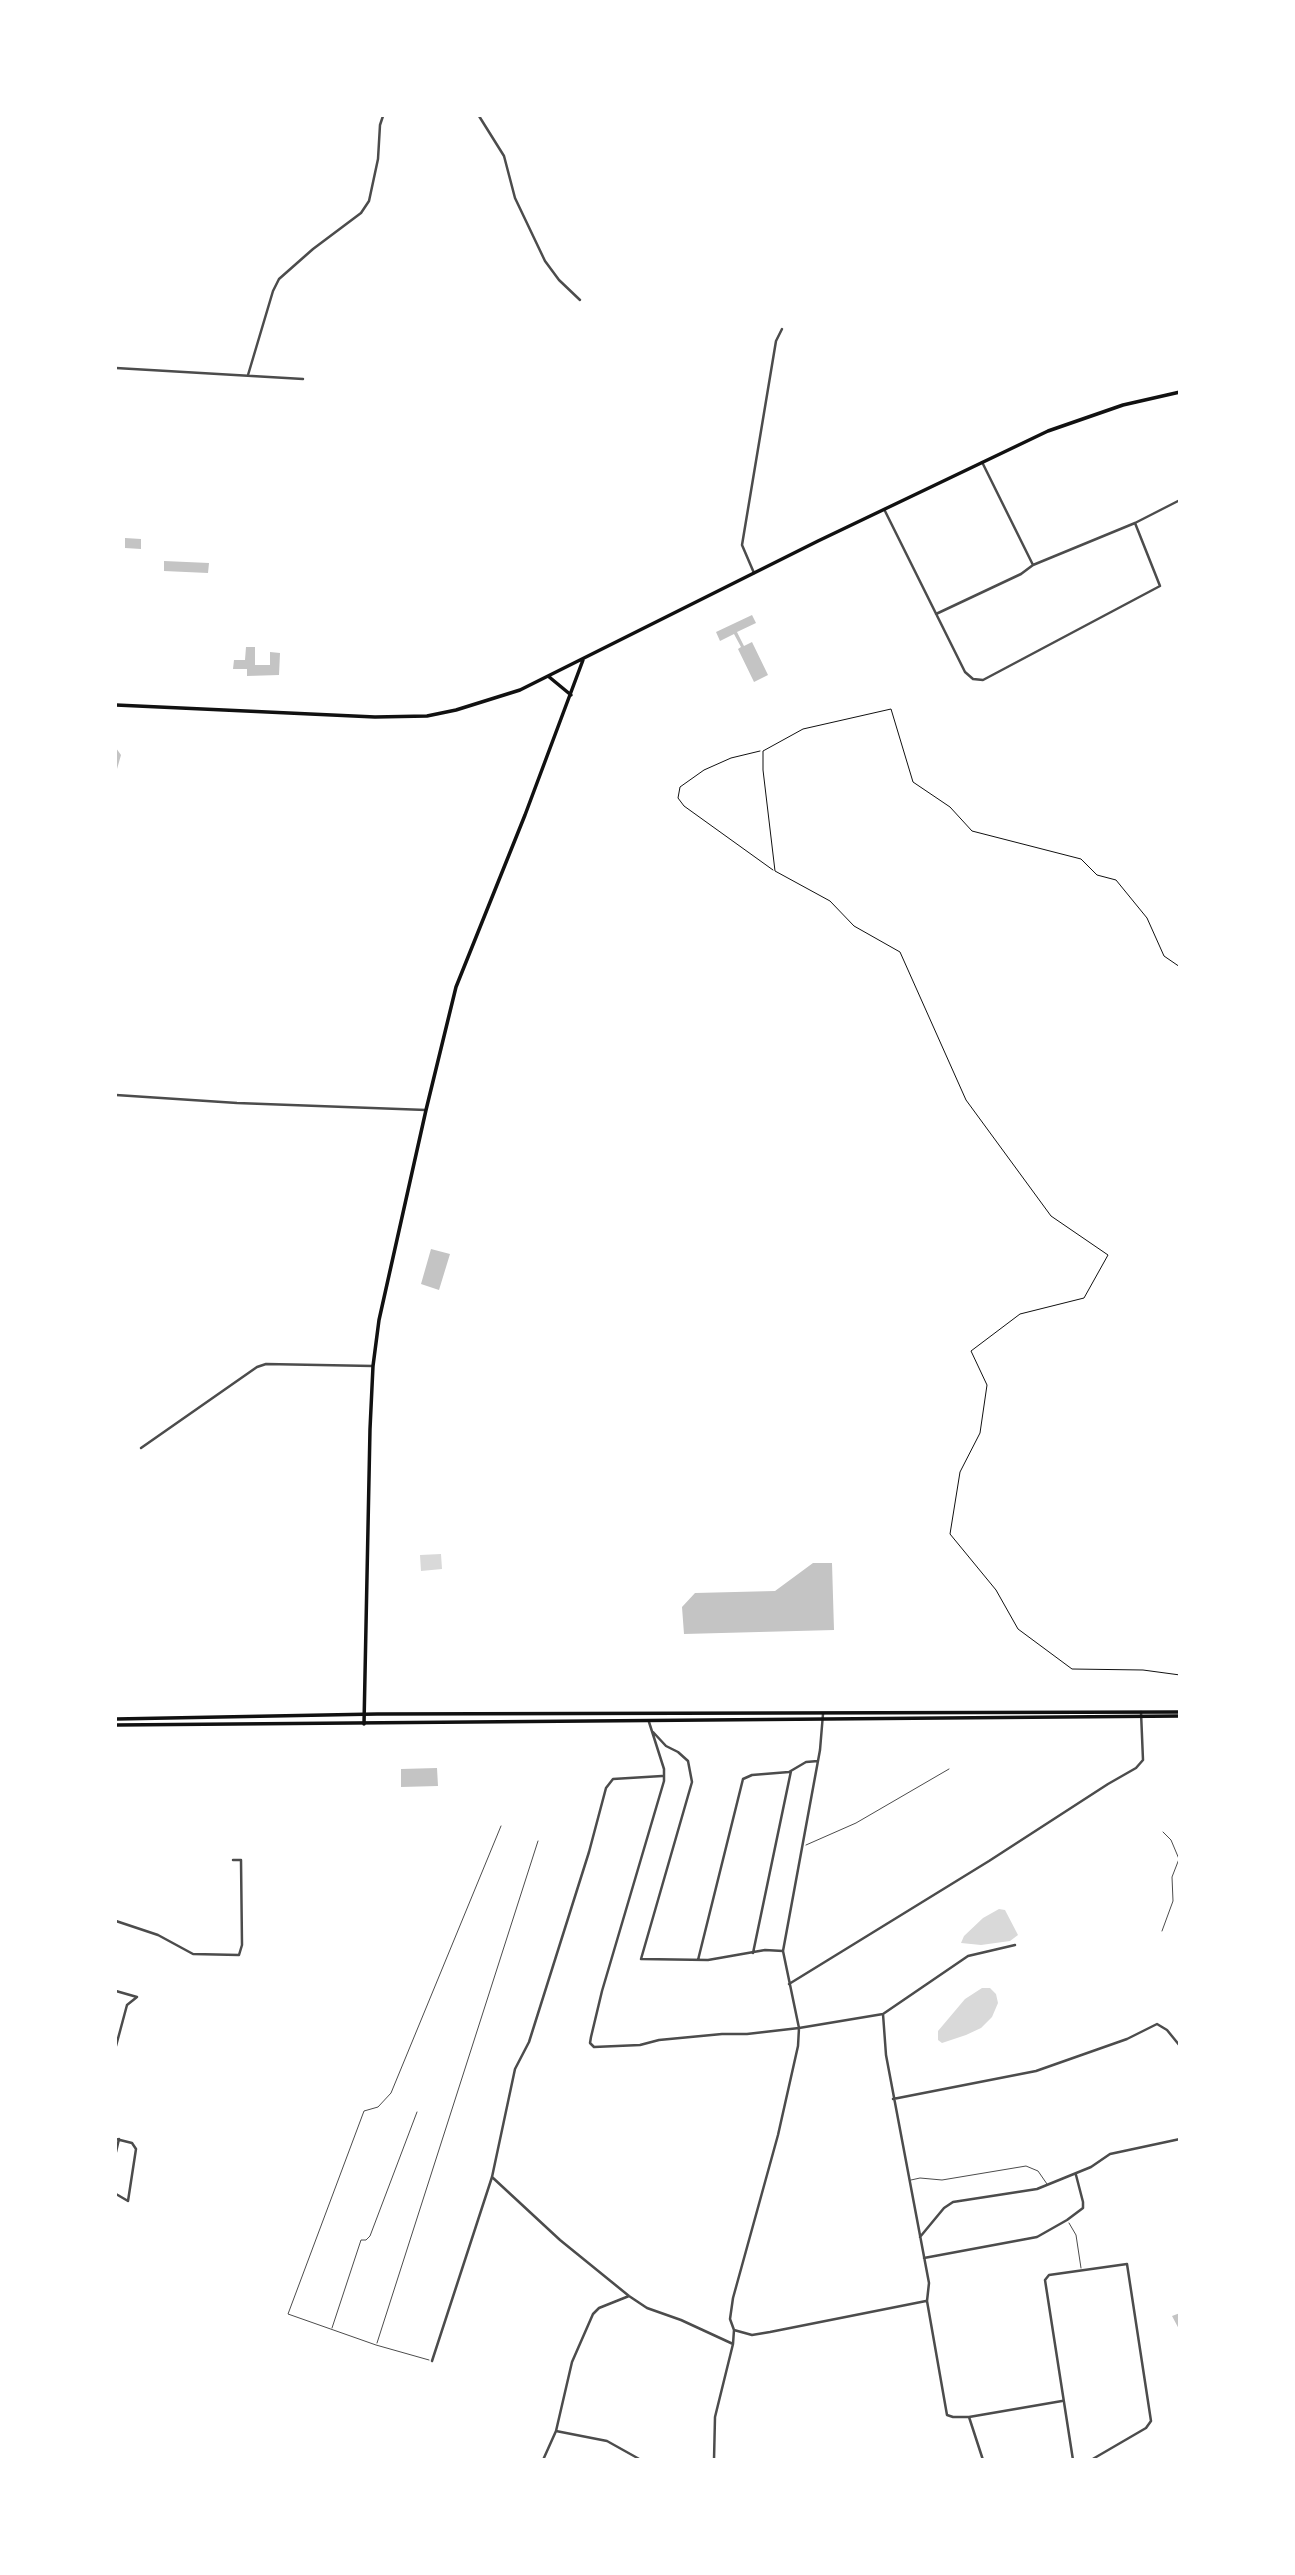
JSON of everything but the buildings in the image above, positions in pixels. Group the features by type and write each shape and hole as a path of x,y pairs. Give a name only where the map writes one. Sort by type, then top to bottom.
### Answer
{"main road":[{"path":"116,705 375,717 427,716 456,710 508,694 548,676 982,462 1087,416 1180,391"},
{"path":"363,1724 373,1366 379,1321 425,1110 456,987 583,659"},
{"path":"548,676 571,695"},
{"path":"116,1720 364,1714 1141,1715"},
{"path":"116,1725 649,1722 1180,1714"}],"street":[{"path":"248,375 279,279 361,213 369,201 383,116"},
{"path":"480,116 504,156 514,198 532,238 559,280 580,300"},
{"path":"754,573 742,545 776,341 782,329"},
{"path":"116,369 303,379"},
{"path":"982,462 1033,565"},
{"path":"936,614 1021,574 1033,565 1135,523 1180,500"},
{"path":"884,509 965,672 973,679 983,680 1160,586 1135,523"},
{"path":"116,1095 425,1110"},
{"path":"141,1448 265,1364 373,1366"},
{"path":"714,2459 715,2417 733,2344 734,2330 730,2319 733,2298 778,2135 798,2046 799,2028 783,1951 818,1761 822,1714"},
{"path":"789,1984 1136,1768 1143,1760 1141,1715"},
{"path":"649,1722 664,1769 664,1781 602,1991 591,2036 592,2046 640,2045 669,2039 799,2028 883,2014 968,1956 1015,1945"},
{"path":"650,1730 666,1746 688,1761 692,1782 640,1959 698,1960 765,1950 783,1951"},
{"path":"698,1960 743,1779 752,1775 790,1771 806,1762 818,1761"},
{"path":"753,1953 790,1771"},
{"path":"432,2361 492,2177 515,2069 529,2042 610,1781 662,1776"},
{"path":"116,1921 158,1935 193,1954 239,1955 242,1945 241,1860 233,1860"},
{"path":"116,1991 137,1997 127,2006 116,2046"},
{"path":"883,2014 893,2099 929,2283 927,2301 947,2415 969,2417 1062,2401"},
{"path":"893,2099 1035,2071 1127,2039 1157,2024 1167,2030 1180,2046"},
{"path":"116,2152 117,2139 132,2143 136,2149 128,2201 116,2194"},
{"path":"920,2237 944,2208 954,2202 1018,2193 1048,2185 1076,2175 1110,2154 1180,2139"},
{"path":"924,2258 1027,2240 1067,2220 1083,2208 1076,2175"},
{"path":"492,2177 560,2240 629,2296 647,2308 733,2344"},
{"path":"1073,2459 1045,2280 1049,2275 1123,2264 1128,2267 1151,2421 1146,2428 1091,2459"},
{"path":"543,2459 556,2431 572,2362 595,2311 629,2296"},
{"path":"734,2330 752,2335 927,2301"},
{"path":"969,2417 983,2459"},
{"path":"556,2431 607,2441 641,2459"}],"lane":[{"path":"803,1845 811,1845 856,1824 949,1769"},
{"path":"432,2361 376,2345 288,2314 364,2111 379,2107 391,2093 501,1826"},
{"path":"1162,1931 1172,1901 1172,1877 1179,1859 1171,1840 1163,1832"},
{"path":"376,2345 538,1842"},
{"path":"331,2330 361,2240 370,2236 417,2112"},
{"path":"909,2180 942,2180 1026,2166 1038,2171 1048,2185"},
{"path":"1067,2220 1076,2235 1082,2270"}],"path":[{"path":"1180,967 1164,957 1147,918 1116,880 1097,875 1081,859 972,831 950,807 913,782 891,709 803,729 763,751 731,758 704,770 680,787 678,798 684,806 775,871 830,901 853,926 900,952 967,1100 1051,1216 1108,1255 1084,1298 1020,1314 971,1351 987,1385 980,1433 960,1472 950,1534 996,1590 1018,1629 1072,1668 1143,1670 1180,1675"},
{"path":"763,751 775,871"}],"shaded area":[{"path":"441,1554 442,1569 421,1571 420,1555"},
{"path":"999,1909 1005,1910 1018,1935 1010,1941 981,1945 961,1943 964,1936 983,1918"},
{"path":"982,1988 990,1988 996,1994 998,2003 992,2017 981,2028 966,2035 942,2043 938,2040 938,2031 965,1999"}]}
